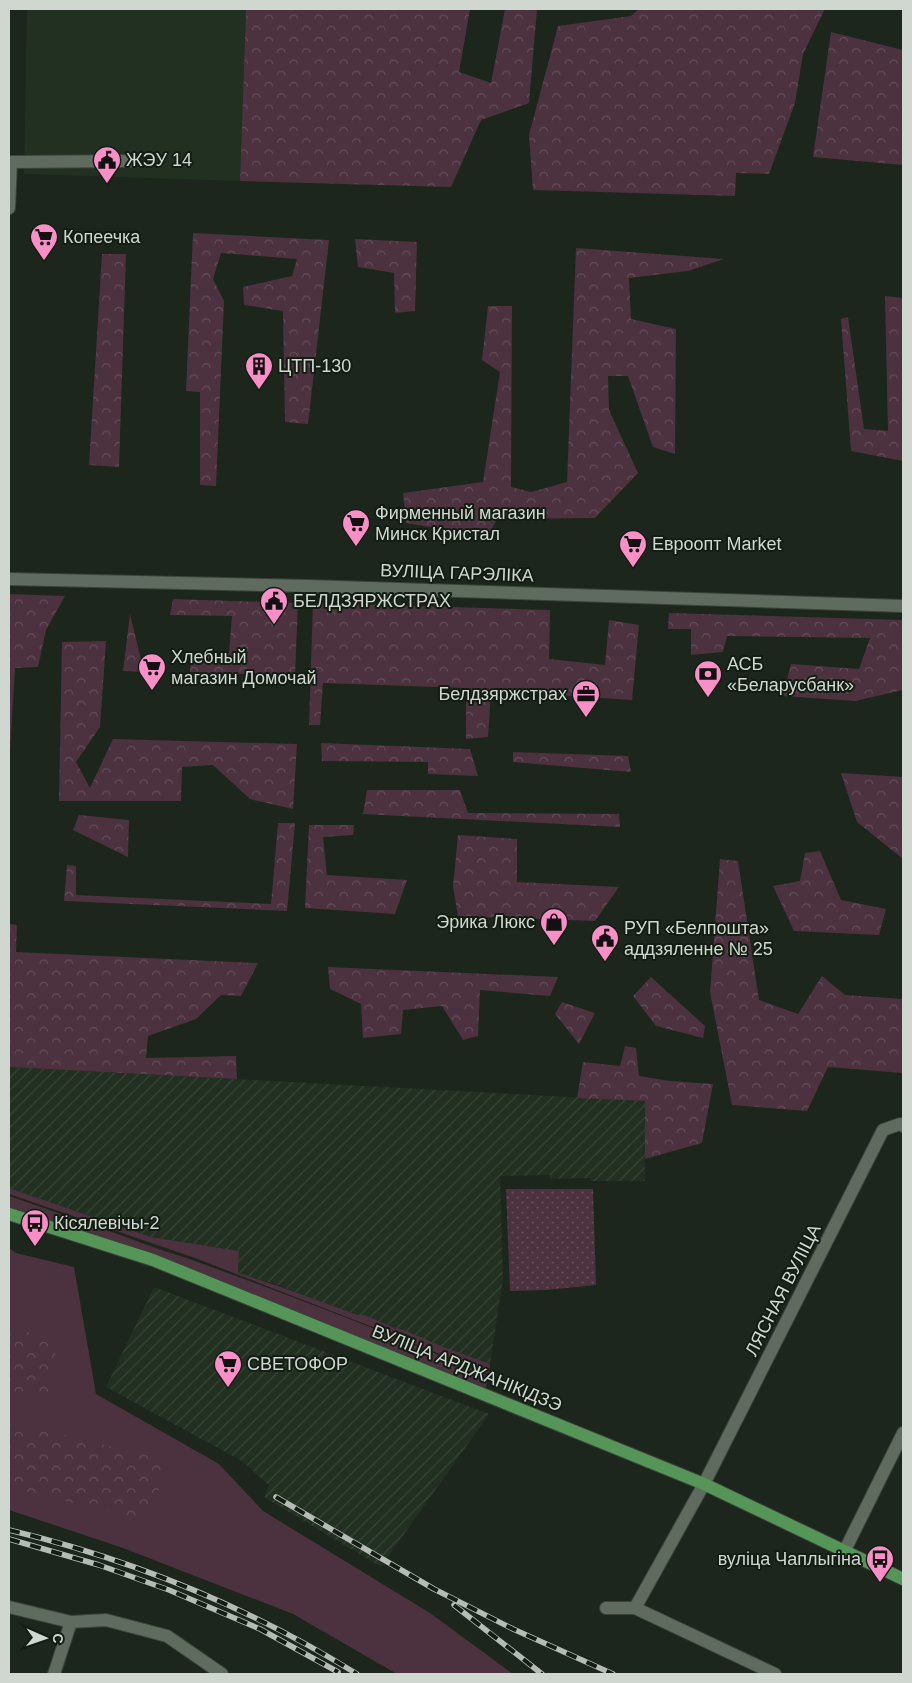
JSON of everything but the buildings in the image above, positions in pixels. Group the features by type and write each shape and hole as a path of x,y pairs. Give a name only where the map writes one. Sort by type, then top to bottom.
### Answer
{"main road":[{"name":"ВУЛІЦА АРДЖАНІКІДЗЭ","path":"9,1214 153,1260 704,1484 903,1578"}],"street":[{"path":"9,208 11,162 132,161"},
{"name":"ВУЛІЦА ГАРЭЛІКА","path":"9,579 318,586 903,606"},
{"name":"ЛЯСНАЯ ВУЛІЦА","path":"704,1484 883,1130 900,1124 903,1126"},
{"path":"845,1550 903,1433"},
{"path":"635,1608 704,1484"},
{"path":"9,1607 71,1622 106,1620 167,1636 222,1674"},
{"path":"606,1608 635,1608 775,1674"},
{"path":"54,1674 71,1622"}],"shaded area":[{"path":"27,9 246,9 240,181 24,174"},
{"path":"9,1067 645,1101 645,1181 590,1181 590,1178 550,1179 550,1175 500,1176 503,1279 490,1364 409,1335 365,1315 358,1315 311,1299 278,1285 238,1273 239,1251 151,1237 9,1188"},
{"path":"154,1287 489,1414 381,1567 264,1497 269,1485 240,1460 106,1387"}],"green space":[{"path":"246,9 470,9 459,72 491,83 505,9 537,9 529,103 481,120 451,187 240,181"},
{"path":"639,9 825,9 803,54 795,103 769,174 736,173 735,196 533,190 529,135 558,26 631,16"},
{"path":"831,32 903,50 903,165 813,157"},
{"path":"193,233 329,240 308,424 285,422 283,311 244,305 243,287 292,276 297,259 221,253 213,279 224,301 216,486 200,485 200,392 186,391"},
{"path":"355,239 417,242 415,311 395,313 394,273 358,267"},
{"path":"576,248 724,259 688,271 629,278 631,319 676,329 675,454 653,447 628,376 608,376 609,410 638,473 595,518 497,519 488,537 406,523 403,493 483,482 500,372 482,360 488,306 512,306 511,487 531,492 567,482"},
{"path":"102,254 126,254 119,467 89,465"},
{"path":"885,296 903,298 903,461 851,451 841,319 848,317 864,429 888,431"},
{"path":"9,594 65,596 46,630 38,667 15,668 9,768"},
{"path":"173,599 298,603 295,676 190,672 191,658 229,653 232,616 170,615"},
{"path":"313,603 550,610 549,659 605,665 609,620 639,625 632,700 491,691 488,737 466,739 466,688 323,683 320,725 309,725"},
{"path":"669,613 903,620 903,690 855,701 783,696 791,664 859,669 870,638 727,636 723,652 691,655 691,629 668,629"},
{"path":"130,614 144,672 123,671"},
{"path":"106,641 100,727 76,762 90,788 113,739 297,744 293,809 250,799 213,765 182,767 181,801 59,801 62,642"},
{"path":"321,743 470,749 478,776 428,774 428,762 322,761"},
{"path":"513,752 628,756 631,772 513,762"},
{"path":"841,773 903,777 903,859 857,822"},
{"path":"367,790 460,790 468,813 619,814 620,827 363,814"},
{"path":"79,815 129,820 128,857 73,830"},
{"path":"278,823 295,823 287,911 64,901 67,865 76,866 76,895 271,904"},
{"path":"309,825 354,825 353,835 323,837 327,875 407,880 395,914 305,908"},
{"path":"458,835 517,839 517,882 619,887 595,921 458,916 453,887"},
{"path":"820,851 841,900 886,909 879,935 794,931 773,886 800,881 805,853"},
{"path":"720,859 738,861 759,1000 798,1014 822,976 845,995 903,999 903,1073 828,1067 807,1111 732,1105 710,992"},
{"path":"9,924 17,925 16,952 258,963 241,996 221,995 196,1019 148,1036 146,1058 236,1056 237,1079 9,1067"},
{"path":"328,967 558,977 550,996 480,990 478,1036 463,1040 442,1006 403,1010 401,1034 363,1038 361,1004 330,989"},
{"path":"651,977 705,1026 703,1038 656,1026 633,996"},
{"path":"562,1002 595,1013 579,1044 555,1014"},
{"path":"625,1046 636,1048 639,1076 670,1081 713,1084 702,1143 645,1159 645,1101 577,1098 583,1062 620,1066"},
{"path":"9,1188 151,1237 239,1251 238,1273 358,1315 365,1315 490,1364 489,1374 195,1258 9,1194"},
{"path":"506,1189 593,1189 596,1285 546,1290 510,1291"},
{"path":"9,1196 269,1288 453,1360 489,1376 484,1394 153,1260 9,1214"},
{"path":"9,1248 16,1253 74,1267 96,1394 219,1464 263,1511 430,1613 513,1674 397,1674 293,1614 123,1548 9,1510"},
{"path":"9,1321 56,1348 47,1401 9,1393"},
{"path":"9,1421 174,1462 143,1519 9,1488"}],"railway":[{"path":"276,1497 434,1589 513,1629 613,1674"},
{"path":"9,1530 100,1555 189,1588 275,1628 357,1674"},
{"path":"9,1539 99,1565 169,1590 260,1629 338,1672"},
{"path":"454,1605 542,1674"}],"place":[{"name":"ЖЭУ 14","path":"107,184"},
{"name":"Копеечка","path":"44,261"},
{"name":"ЦТП-130","path":"259,390"},
{"name":"Фирменный магазин Минск Кристал","path":"356,547"},
{"name":"Евроопт Market","path":"633,568"},
{"name":"БЕЛДЗЯРЖСТРАХ","path":"274,625"},
{"name":"Хлебный магазин Домочай","path":"152,691"},
{"name":"АСБ «Беларусбанк»","path":"708,698"},
{"name":"Белдзяржстрах","path":"586,718"},
{"name":"Эрика Люкс","path":"554,946"},
{"name":"РУП «Белпошта» аддзяленне № 25","path":"605,962"},
{"name":"Кісялевічы-2","path":"35,1247"},
{"name":"СВЕТОФОР","path":"228,1388"},
{"name":"вуліца Чаплыгіна","path":"880,1583"}]}
